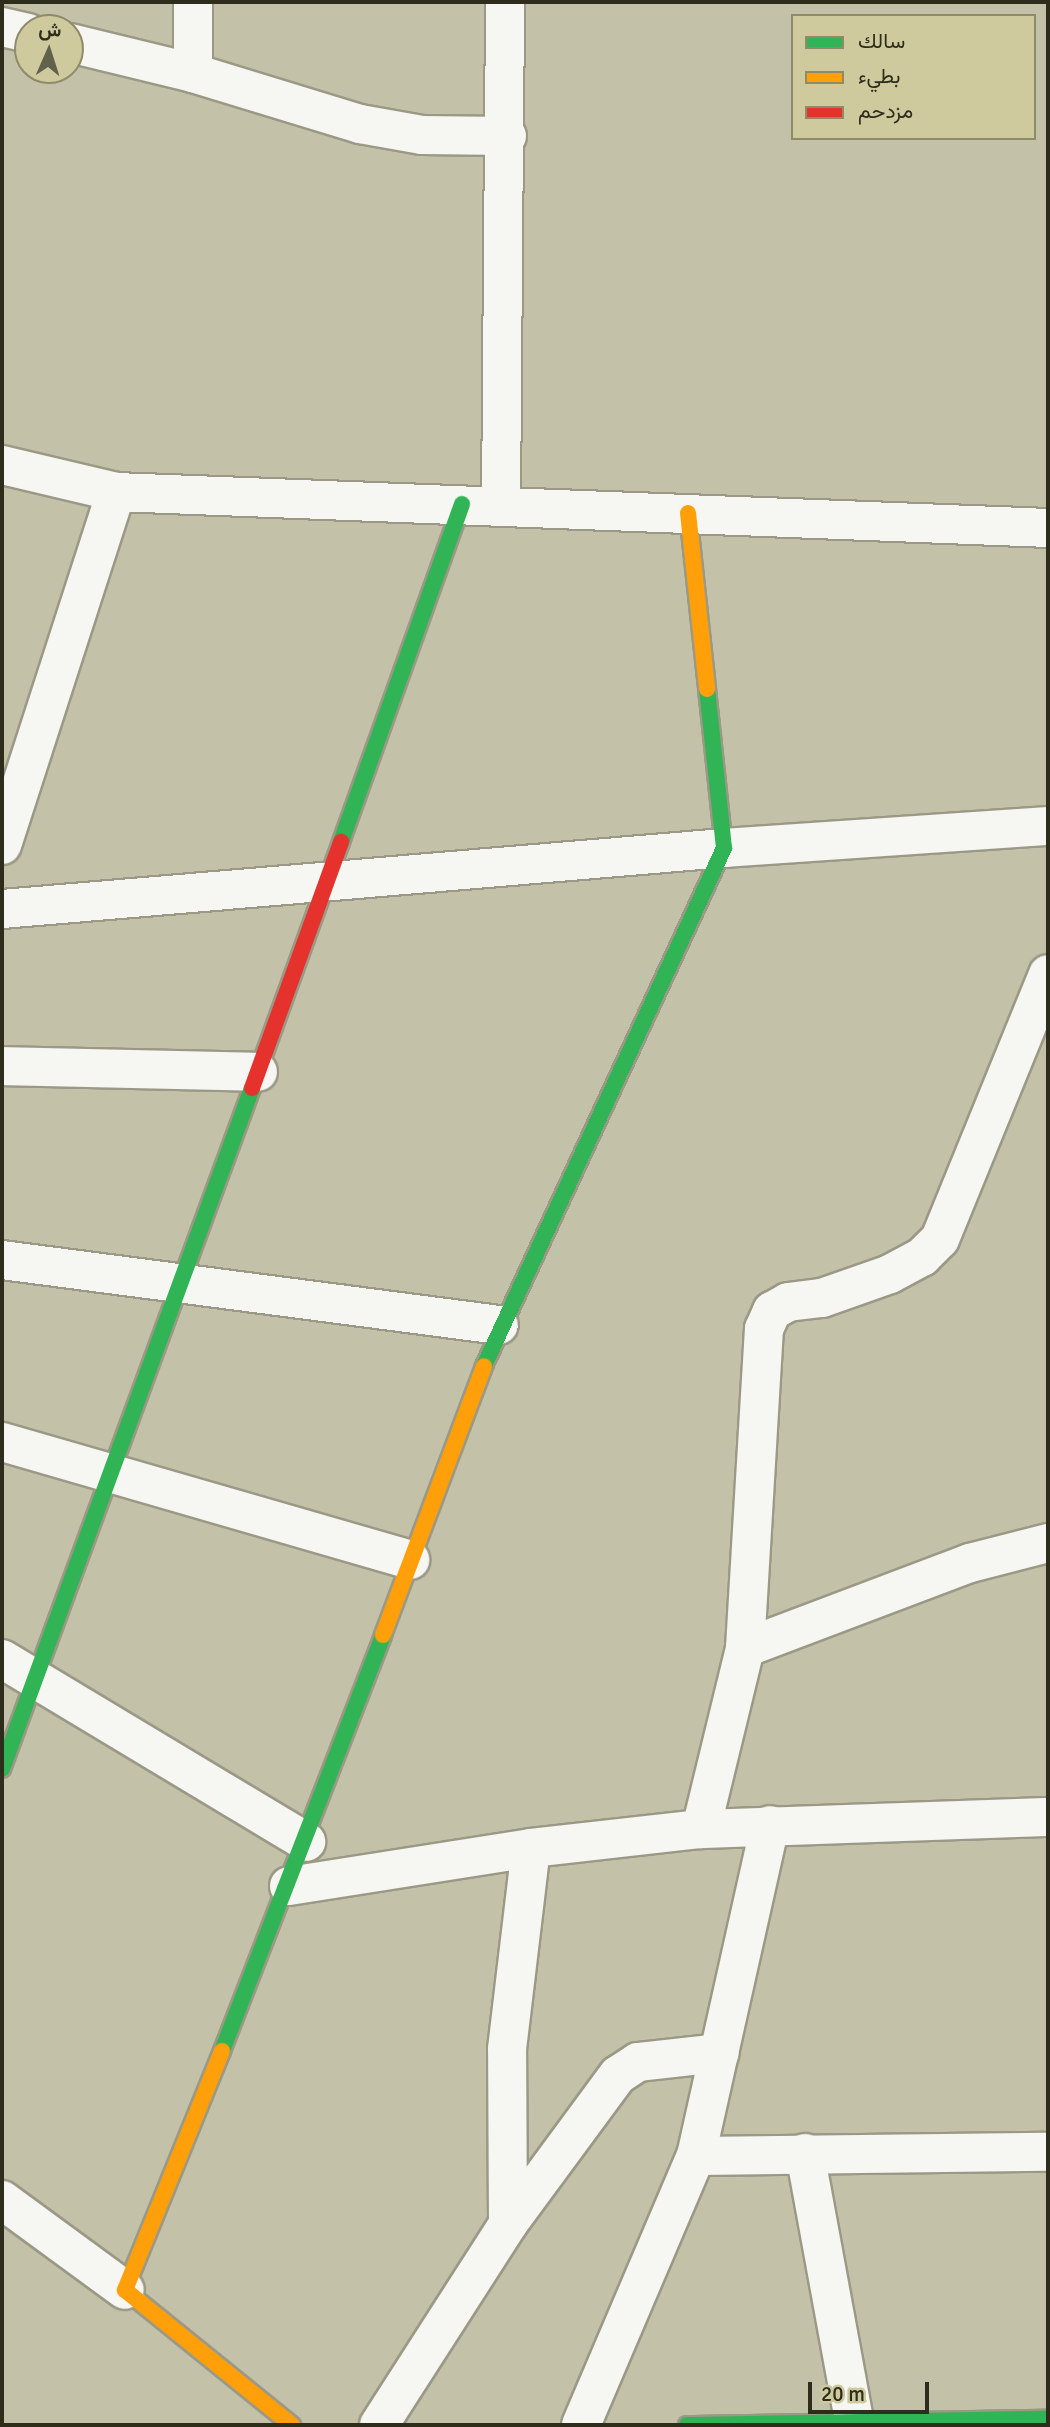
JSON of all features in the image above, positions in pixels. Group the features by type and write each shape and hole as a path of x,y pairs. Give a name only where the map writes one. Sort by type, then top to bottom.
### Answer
{"street":[{"path":"193,73 194,2"},
{"path":"501,505 507,136 505,2"},
{"path":"84,46 193,73 360,124 422,135 507,136"},
{"path":"2,465 116,492 303,502 501,505 1048,528"},
{"path":"2,845 116,492"},
{"path":"2,1769 18,1669 113,1475 179,1284 462,504"},
{"path":"125,2290 289,1886 499,1325 724,848 688,513"},
{"path":"2,909 724,848 1048,826"},
{"path":"701,1829 745,1648 764,1329 772,1311 890,1275 922,1257 940,1239 1048,974"},
{"path":"2,1066 258,1072"},
{"path":"2,1260 499,1325"},
{"path":"2,1442 410,1560"},
{"path":"745,1648 970,1563 1048,1543"},
{"path":"18,1669 306,1842"},
{"path":"289,1886 531,1848 701,1829 1048,1817"},
{"path":"581,2425 696,2156 770,1825"},
{"path":"508,2224 507,2049 531,1848"},
{"path":"379,2425 508,2224 618,2075 638,2062 720,2053"},
{"path":"696,2156 1048,2152"},
{"path":"806,2153 854,2421"},
{"path":"2,2200 125,2290 292,2425"},
{"path":"687,2425 1048,2419"}],"traffic: fast":[{"path":"341,842 462,504"},
{"path":"484,1366 724,848 707,689"},
{"path":"2,1769 252,1088"},
{"path":"222,2051 383,1635"},
{"path":"687,2425 1048,2419"}],"traffic: slow":[{"path":"688,513 707,689"},
{"path":"383,1635 484,1366"},
{"path":"222,2051 125,2290 292,2425"}],"traffic: jam":[{"path":"252,1088 341,842"}]}
